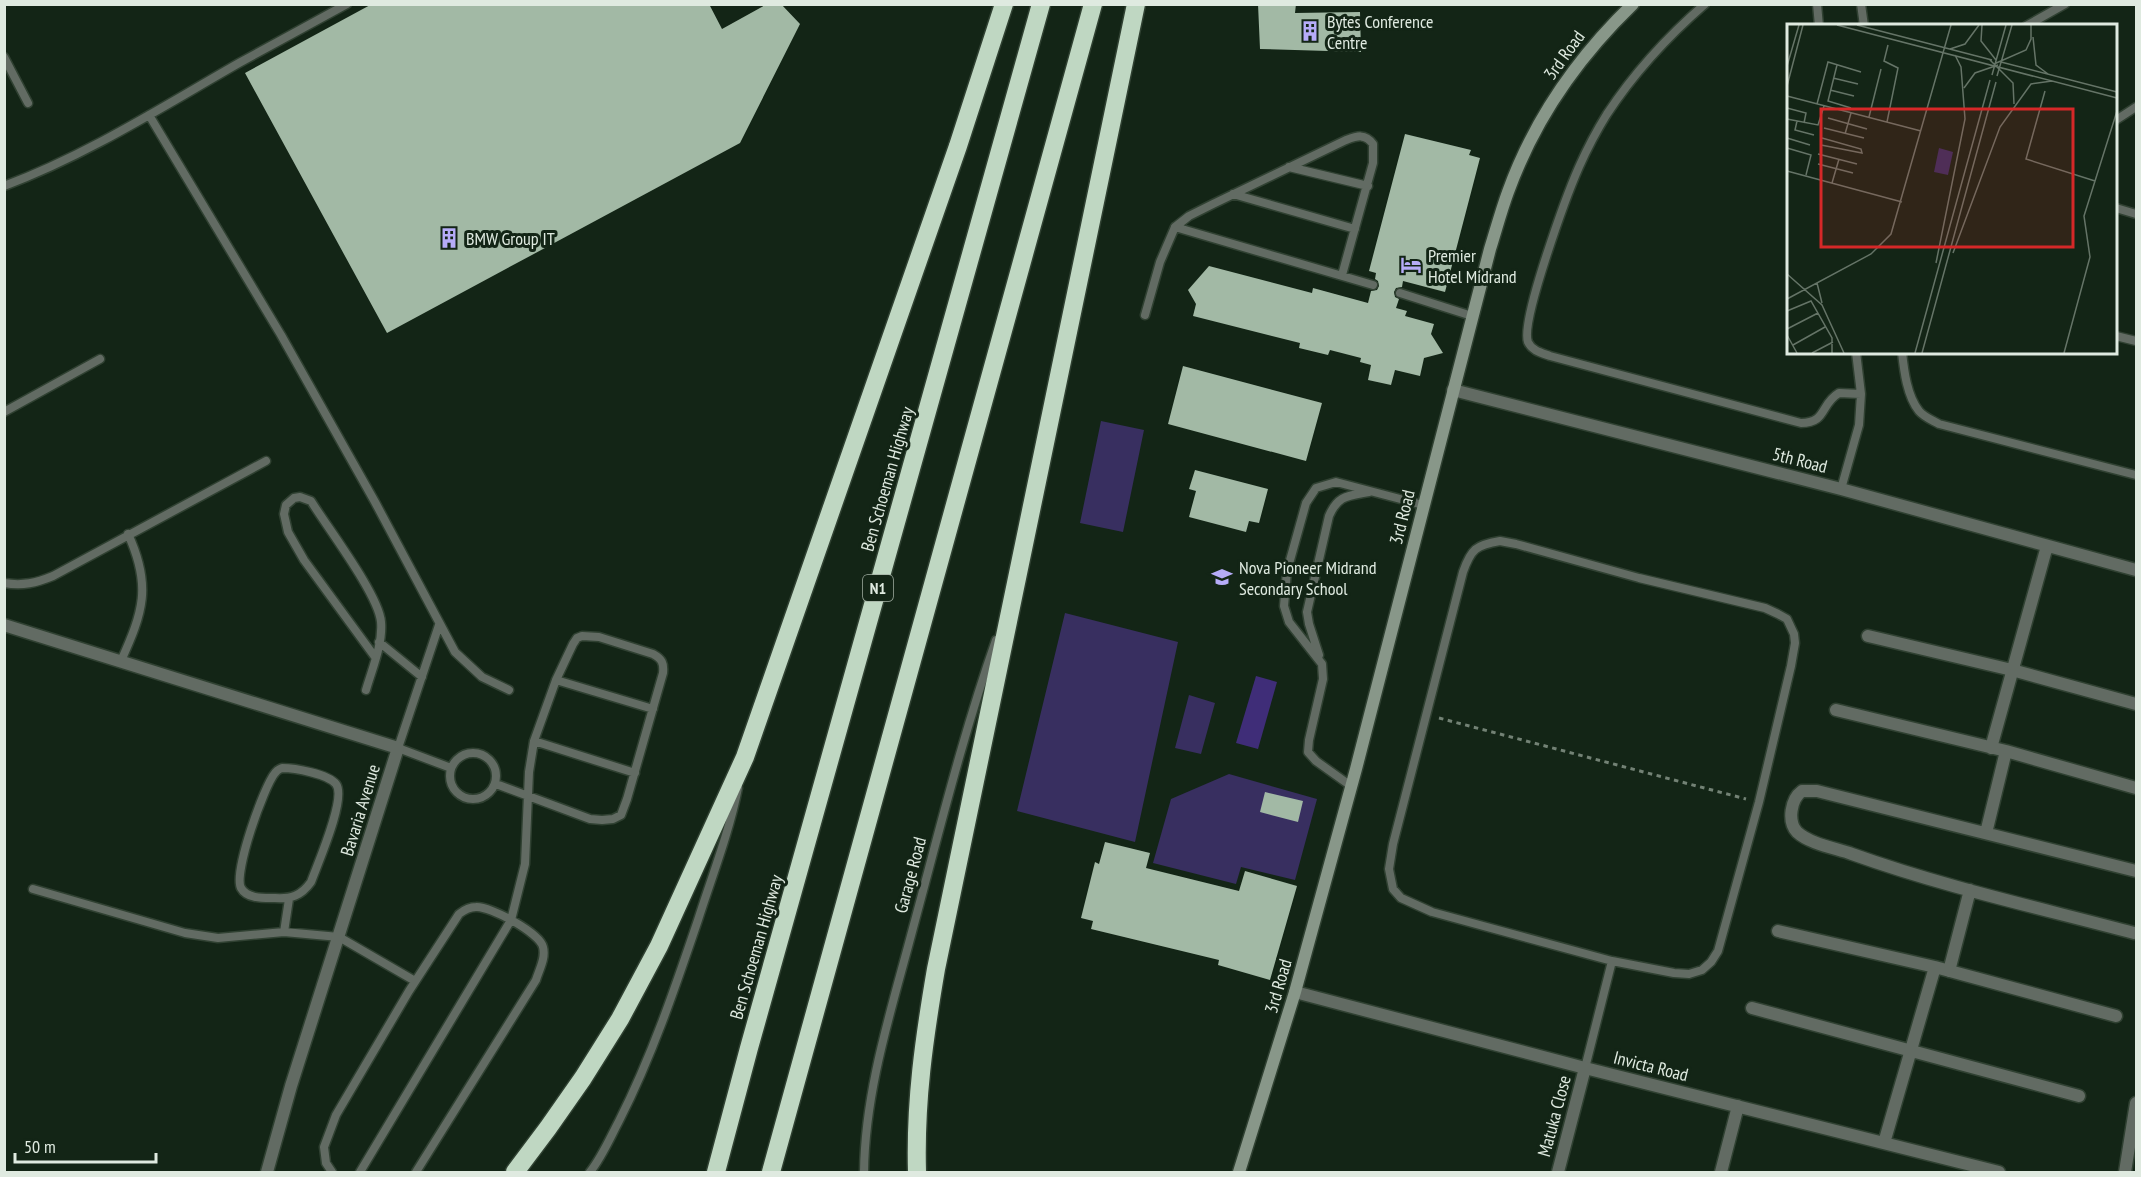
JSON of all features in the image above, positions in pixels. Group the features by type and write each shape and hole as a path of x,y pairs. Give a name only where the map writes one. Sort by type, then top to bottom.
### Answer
{"highway":[{"path":"524,1173 549,1128 620,1019 659,946 745,757 958,146 1004,4"},
{"name":"Ben Schoeman Highway","path":"716,1173 1041,4"},
{"path":"771,1173 1093,4"},
{"path":"917,1173 916,1127 925,1037 938,958 1136,4"},
{"path":"514,1173 549,1128"}],"street":[{"name":"3rd Road","path":"1239,1173 1295,992 1351,786 1472,316 1508,190 1533,136 1569,77 1598,39 1633,4"},
{"name":"5th Road","path":"1453,390 1841,489 2136,570"},
{"path":"1990,748 2047,546"},
{"name":"Bavaria Avenue","path":"4,625 398,748 291,1086 267,1173"},
{"path":"1868,636 2012,670 2136,704"},
{"path":"1836,710 2006,752 2136,788"},
{"path":"1986,833 2006,752"},
{"path":"2134,933 1970,890 1871,861 1805,838 1795,830 1792,823 1793,803 1802,791 1817,791 2136,871"},
{"path":"1949,971 1970,890"},
{"path":"1778,931 1935,967 2116,1016"},
{"path":"1884,1143 1935,967"},
{"name":"Invicta Road","path":"1295,992 1999,1173"},
{"path":"1752,1008 2079,1095"},
{"name":"Matuka Close","path":"1558,1173 1585,1068"},
{"path":"2125,1173 2136,1103"},
{"path":"1722,1173 1738,1106"}],"lane":[{"path":"4,186 72,156 347,4"},
{"path":"1705,4 1679,26 1646,63 1607,115 1579,167 1548,250 1527,327 1528,342 1536,351 1550,356 1801,423 1818,420 1830,399 1839,393 1861,394"},
{"path":"1817,4 1819,24"},
{"path":"1862,4 1864,24"},
{"path":"2030,24 2065,4"},
{"path":"5,60 28,103"},
{"path":"2117,119 2136,107"},
{"path":"149,115 293,356 375,502 455,652 482,677 509,690"},
{"path":"1145,315 1160,262 1175,227 1189,216 1358,135 1364,136 1373,144 1373,163 1342,275"},
{"path":"1289,167 1368,186"},
{"path":"1233,194 1356,229"},
{"path":"2117,209 2136,214"},
{"path":"1175,227 1373,285"},
{"path":"1400,293 1472,316"},
{"path":"2117,336 2136,341"},
{"path":"1841,489 1859,424 1861,394 1856,354"},
{"path":"1902,354 1911,397 1919,411 1939,424 2136,475"},
{"path":"4,412 100,359"},
{"path":"4,583 20,586 53,576 266,461"},
{"path":"1322,664 1289,622 1284,606 1287,571 1306,503 1316,488 1336,482 1424,505"},
{"path":"1351,786 1316,761 1308,752 1323,679 1322,664 1307,612 1329,516 1335,504 1345,497 1372,491"},
{"path":"366,690 375,657 379,642 381,622 379,610 367,587 311,501 300,497 294,498 286,505 284,514 288,532 304,560 375,657"},
{"path":"121,661 136,627 143,594 139,557 128,534"},
{"path":"1500,541 1516,544 1640,578 1765,608 1788,619 1795,643 1759,802 1727,922 1718,951 1711,962 1701,970 1689,974 1612,961 1432,912 1401,898 1393,889 1389,869 1427,715 1463,572 1474,549 1485,544 1500,541"},
{"name":"Garage Road","path":"864,1173 867,1127 885,1035 973,712 1014,592"},
{"path":"439,625 398,748 451,768"},
{"path":"360,1173 511,920 525,864 528,795 529,772 534,741 555,680 573,644 582,636 599,638 660,658 664,664 663,674 621,815 613,819 590,819 528,795 496,784"},
{"path":"379,642 422,677"},
{"path":"555,680 653,709"},
{"path":"534,741 635,773"},
{"path":"477,753 491,760 497,776 496,784 485,796 469,799 455,791 451,784 451,768 461,756 477,753"},
{"path":"590,1173 598,1168 630,1100 671,1001 728,828 745,757"},
{"path":"282,768 302,770 328,778 336,784 338,790 336,810 311,882 305,891 289,899 248,895 242,890 239,879 242,858 268,786 274,774 282,768"},
{"path":"33,890 185,933 218,938 284,932 339,937 415,981"},
{"path":"284,932 289,899"},
{"path":"332,1173 324,1156 326,1137 336,1115 415,981 459,914 474,907 487,909 511,920 536,936 542,942 544,954 536,980 416,1173"},
{"path":"1585,1068 1612,961"}],"path":[{"path":"1427,715 1759,802"}],"shaded area":[{"path":"1101,421 1144,430 1123,532 1080,523"},
{"path":"1065,613 1178,642 1135,842 1017,811"},
{"path":"1256,676 1277,682 1258,749 1236,743"},
{"path":"1189,695 1215,703 1201,754 1175,748"},
{"path":"1229,774 1317,799 1295,880 1241,867 1236,884 1153,863 1171,799"}],"building":[{"name":"BMW Group IT","path":"372,4 709,4 722,29 767,4 781,4 800,24 740,143 387,333 245,73"},
{"name":"Bytes Conference Centre","path":"1258,4 1296,4 1295,13 1360,12 1361,52 1260,49"},
{"name":"Premier Hotel Midrand","path":"1405,134 1471,150 1469,155 1480,158 1445,292 1403,281 1402,287 1396,288 1394,292 1395,297 1399,299 1396,308 1407,311 1405,316 1434,324 1431,334 1443,353 1424,358 1420,376 1395,370 1391,385 1368,380 1371,365 1360,362 1361,358 1330,350 1328,355 1299,348 1300,343 1193,316 1196,304 1188,290 1209,266 1312,293 1313,288 1368,303 1371,291 1377,290 1379,286 1375,279 1376,273 1369,271"},
{"path":"1183,366 1322,403 1306,461 1168,424"},
{"path":"1195,470 1268,489 1259,523 1249,521 1246,532 1189,517 1196,491 1189,489"},
{"path":"1265,792 1303,801 1298,822 1260,812"},
{"path":"1105,842 1150,853 1146,868 1239,891 1245,871 1297,886 1270,980 1218,965 1219,960 1091,929 1093,921 1081,918 1095,862 1099,864"}],"place":[{"name":"Bytes Conference Centre","path":"1310,31"},
{"name":"BMW Group IT","path":"449,238"},
{"name":"Premier Hotel Midrand","path":"1411,265"},
{"name":"Nova Pioneer Midrand Secondary School","path":"1222,577"}]}
